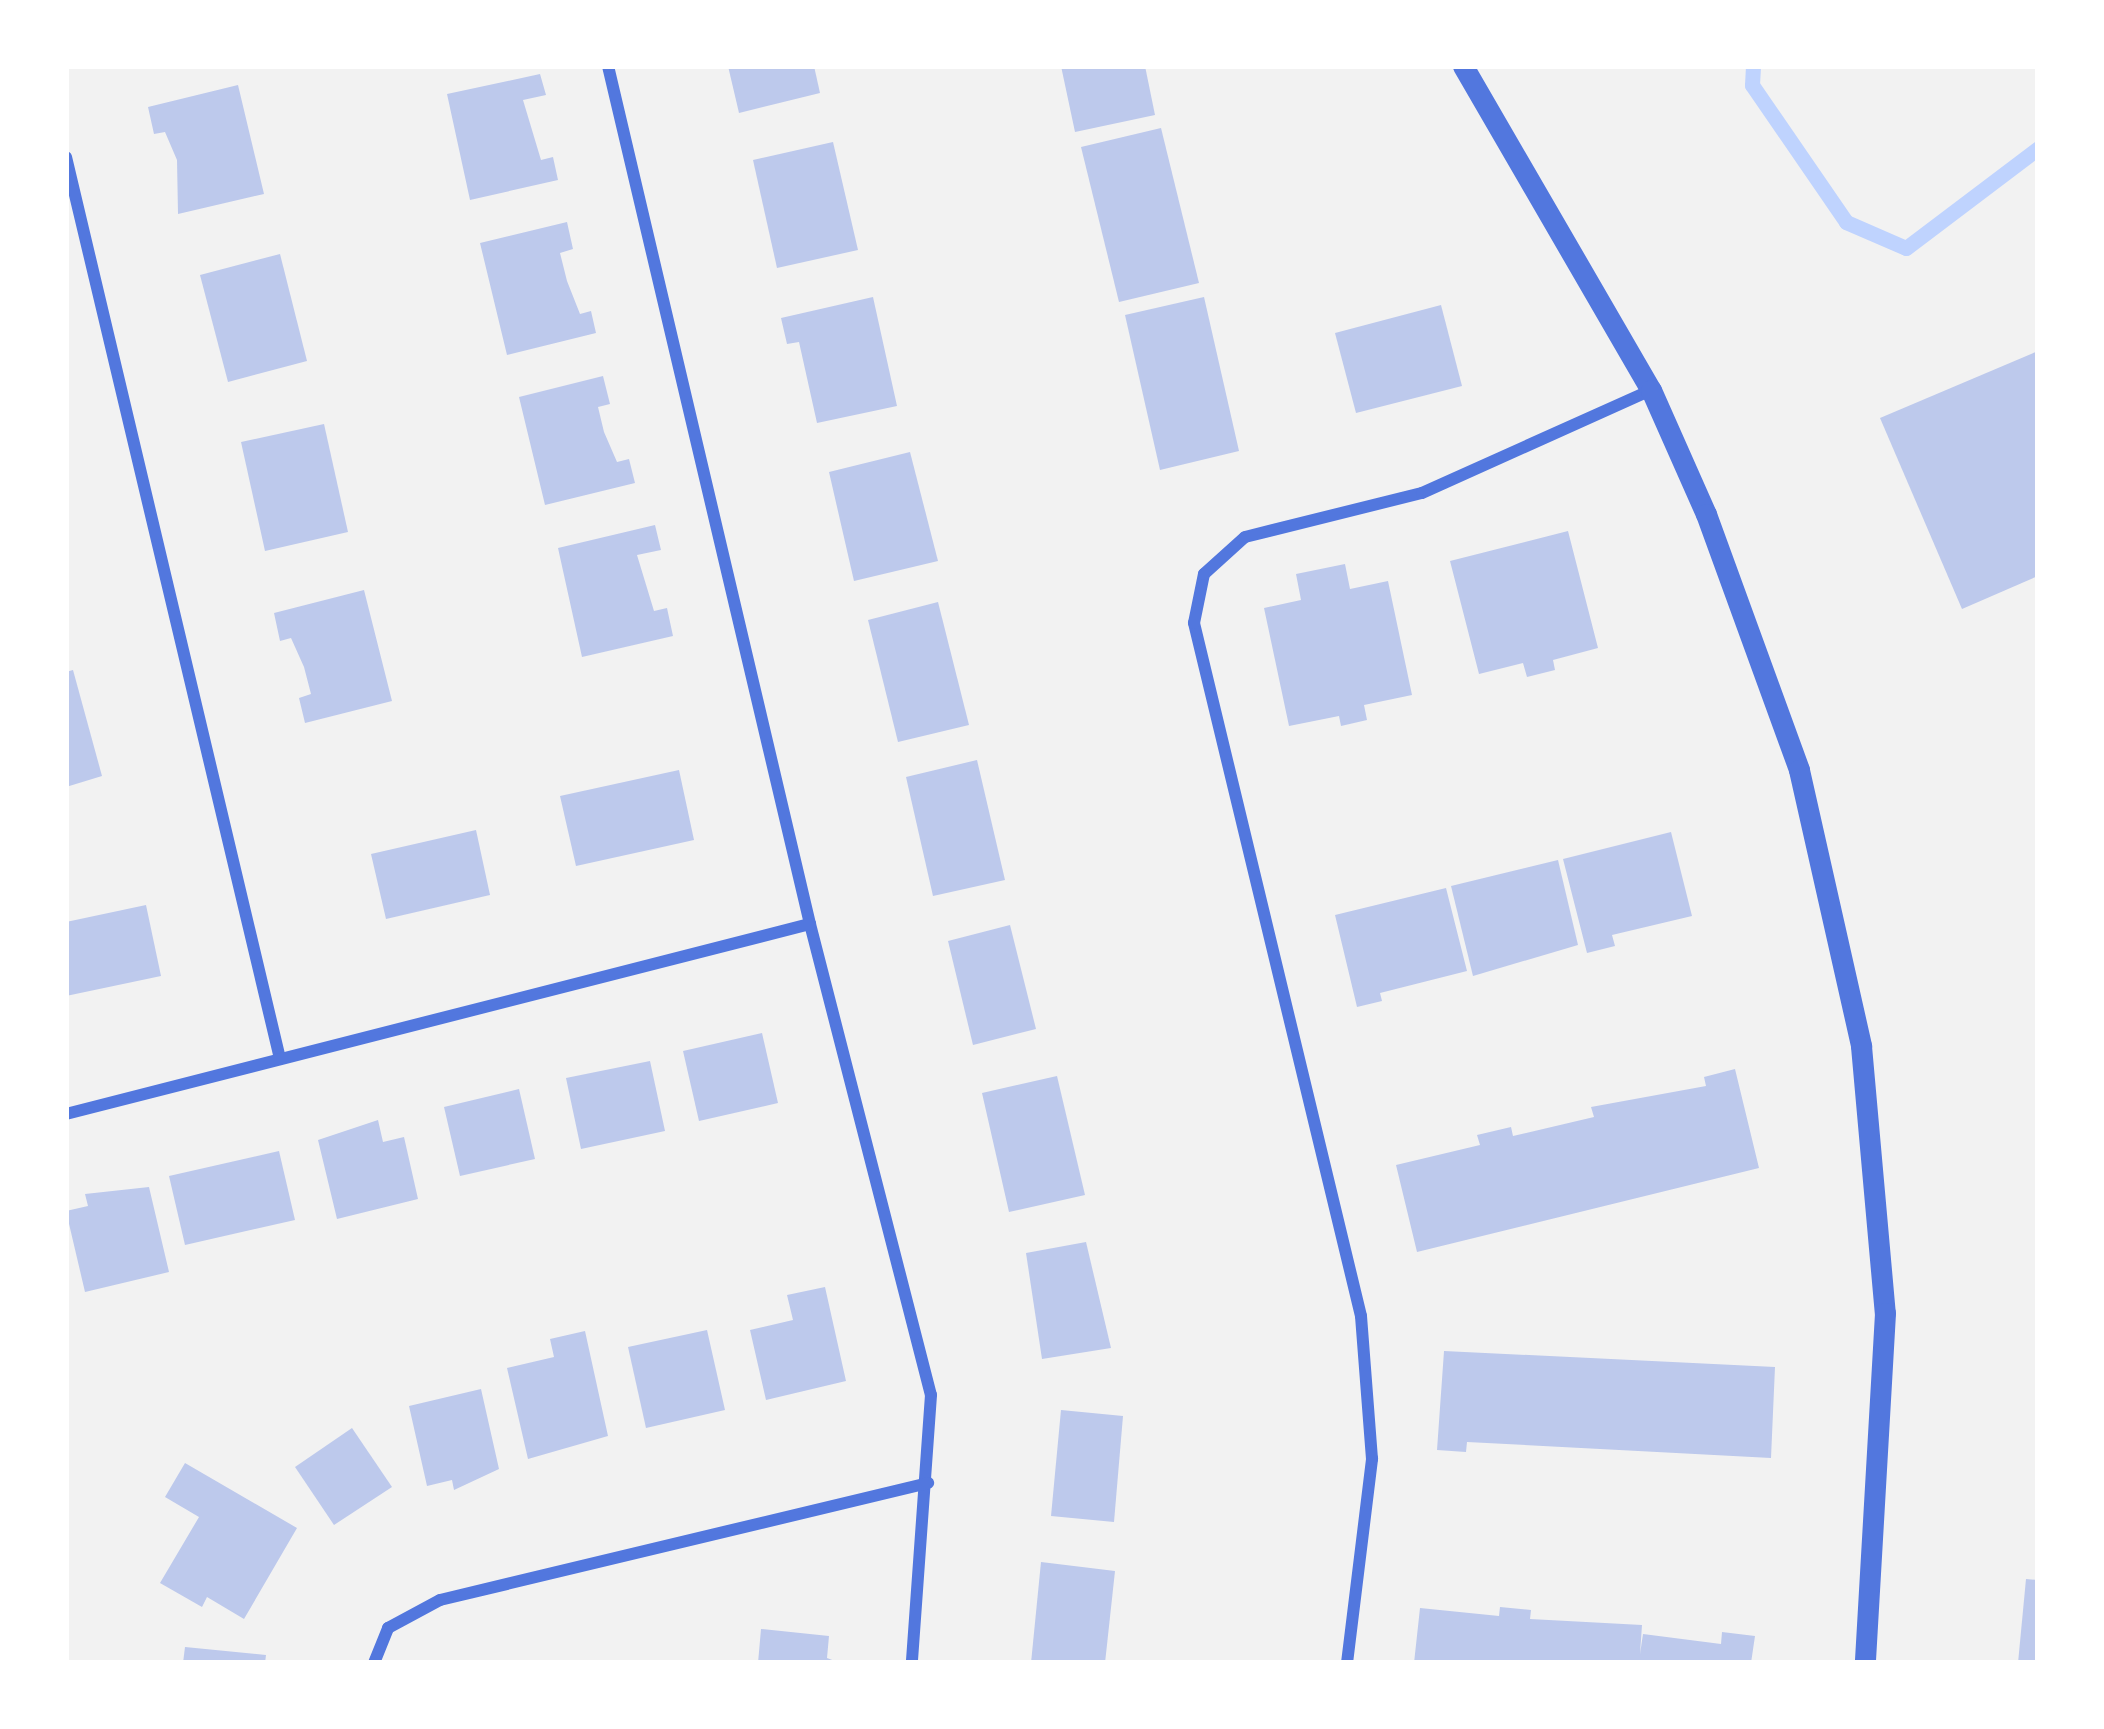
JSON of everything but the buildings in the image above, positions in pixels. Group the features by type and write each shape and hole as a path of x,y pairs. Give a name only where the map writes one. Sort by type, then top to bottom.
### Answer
{"street":[{"path":"608,66 810,924 931,1395 912,1663"},
{"path":"1463,66 1651,390 1706,514 1799,770 1861,1046 1885,1313 1865,1663"},
{"path":"66,157 280,1059"},
{"path":"1347,1663 1372,1459 1361,1316 1194,622 1204,574 1245,537 1478,472 1651,390"},
{"path":"66,1114 810,924"},
{"path":"374,1663 388,1628 440,1600 928,1483"}],"waterway":[{"path":"1753,66 1752,85 1846,222 1906,248 2038,148"}]}
